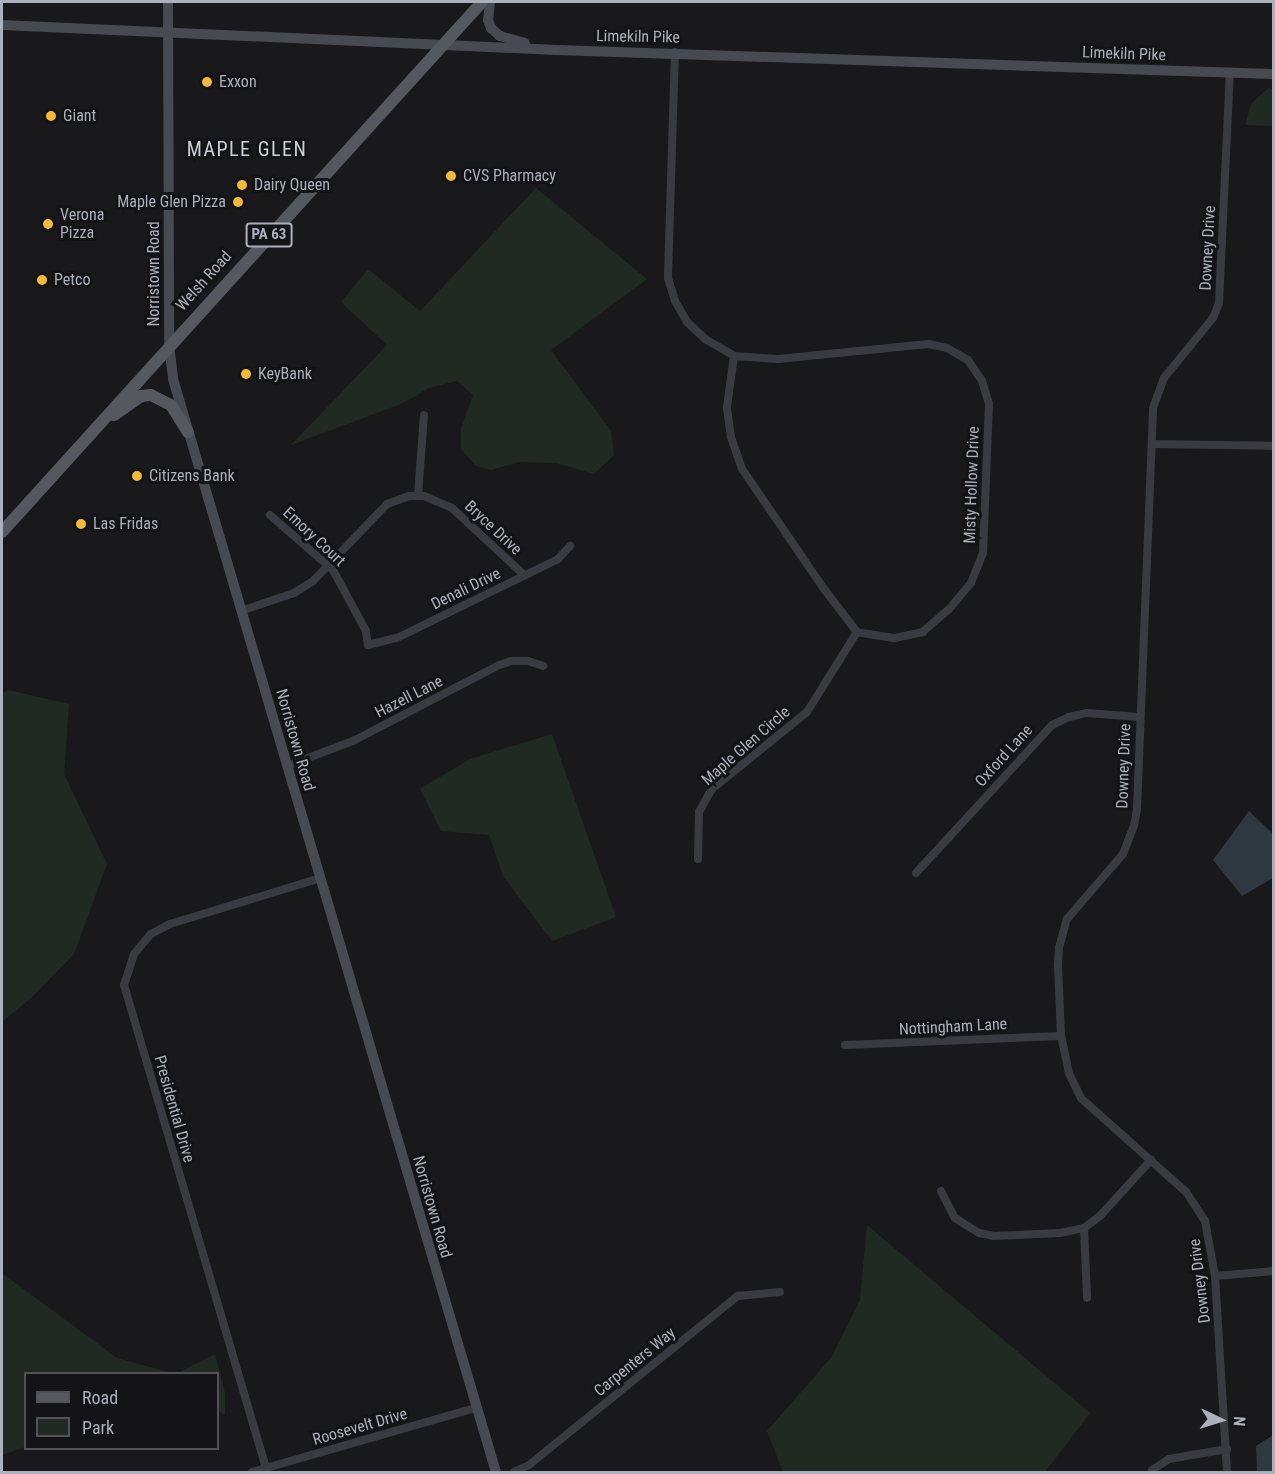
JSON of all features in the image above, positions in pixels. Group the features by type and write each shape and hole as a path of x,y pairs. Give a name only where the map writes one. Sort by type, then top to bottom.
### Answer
{"main road":[{"name":"Norristown Road","path":"168,2 169,345 173,379 496,1473"},
{"name":"Welsh Road","path":"3,527 482,2"},
{"path":"490,2 488,20 491,28 500,36 557,50"},
{"name":"Limekiln Pike","path":"2,25 557,50 675,52 1274,74"},
{"path":"77,448 141,396 151,395 171,405 188,432"}],"street":[{"name":"Misty Hollow Drive","path":"675,52 668,209 668,278 675,301 687,322 705,339 734,356 778,359 928,344 947,348 968,360 982,381 989,404 983,553 971,583 949,609 923,632 894,638 857,632"},
{"name":"Downey Drive","path":"1227,1473 1215,1276 1209,1235 1196,1204 1151,1160 1081,1098 1069,1073 1062,1036 1058,965 1062,933 1067,919 1077,904 1123,854 1130,840 1137,809 1153,408 1157,391 1164,378 1214,318 1219,303 1230,73"},
{"path":"734,356 727,407 731,437 742,469 824,589 857,632"},
{"path":"241,611 294,593 328,565 387,504 396,499 418,495 424,415"},
{"path":"1153,444 1274,446"},
{"name":"Bryce Drive","path":"418,495 452,508 524,575"},
{"name":"Emory Court","path":"270,515 328,565 340,580 366,631 368,645"},
{"name":"Denali Drive","path":"368,645 396,638 558,559 570,546"},
{"name":"Maple Glen Circle","path":"698,859 699,812 712,789 807,712 857,632"},
{"name":"Hazell Lane","path":"287,766 355,740 499,665 511,661 528,661 543,666"},
{"name":"Oxford Lane","path":"916,873 1052,725 1069,717 1087,713 1139,717"},
{"name":"Presidential Drive","path":"266,1468 124,985 134,954 151,934 170,924 320,878"},
{"name":"Nottingham Lane","path":"845,1046 1062,1036"},
{"path":"941,1191 955,1218 979,1233 994,1236 1060,1233 1084,1228 1100,1216 1151,1160"},
{"path":"1084,1228 1087,1299"},
{"path":"1215,1276 1274,1271"},
{"name":"Carpenters Way","path":"514,1473 529,1465 738,1296 780,1292"},
{"name":"Roosevelt Drive","path":"252,1473 475,1408"},
{"path":"1152,1470 1169,1459 1227,1449"}],"green space":[{"path":"1268,88 1273,89 1273,126 1245,125 1251,104"},
{"path":"536,188 647,279 551,350 611,431 614,455 594,474 556,463 519,462 491,470 476,466 461,449 461,428 473,395 457,381 429,388 401,404 291,445 387,345 341,302 368,269 420,311"},
{"path":"8,690 69,704 64,774 107,864 74,954 32,997 2,1022 2,694"},
{"path":"552,734 616,917 552,941 503,876 489,835 441,831 420,789 470,759"},
{"path":"867,1225 1090,1413 1045,1472 783,1472 767,1431 831,1358 860,1300"},
{"path":"2,1273 117,1358 168,1372 24,1372 24,1447 2,1455"},
{"path":"215,1354 225,1393 225,1415 219,1412 219,1372 180,1372"}],"shaded area":[{"path":"1249,811 1273,834 1273,878 1242,896 1213,860"},
{"path":"1273,1435 1273,1472 1257,1472 1256,1446"}],"place":[{"name":"Exxon","path":"207,82"},
{"name":"Giant","path":"51,116"},
{"name":"CVS Pharmacy","path":"451,176"},
{"name":"Dairy Queen","path":"242,185"},
{"name":"Maple Glen Pizza","path":"238,202"},
{"name":"Verona Pizza","path":"48,224"},
{"name":"Petco","path":"42,280"},
{"name":"KeyBank","path":"246,374"},
{"name":"Citizens Bank","path":"137,476"},
{"name":"Las Fridas","path":"81,524"}],"district":[{"name":"MAPLE GLEN","path":"247,149"}]}
